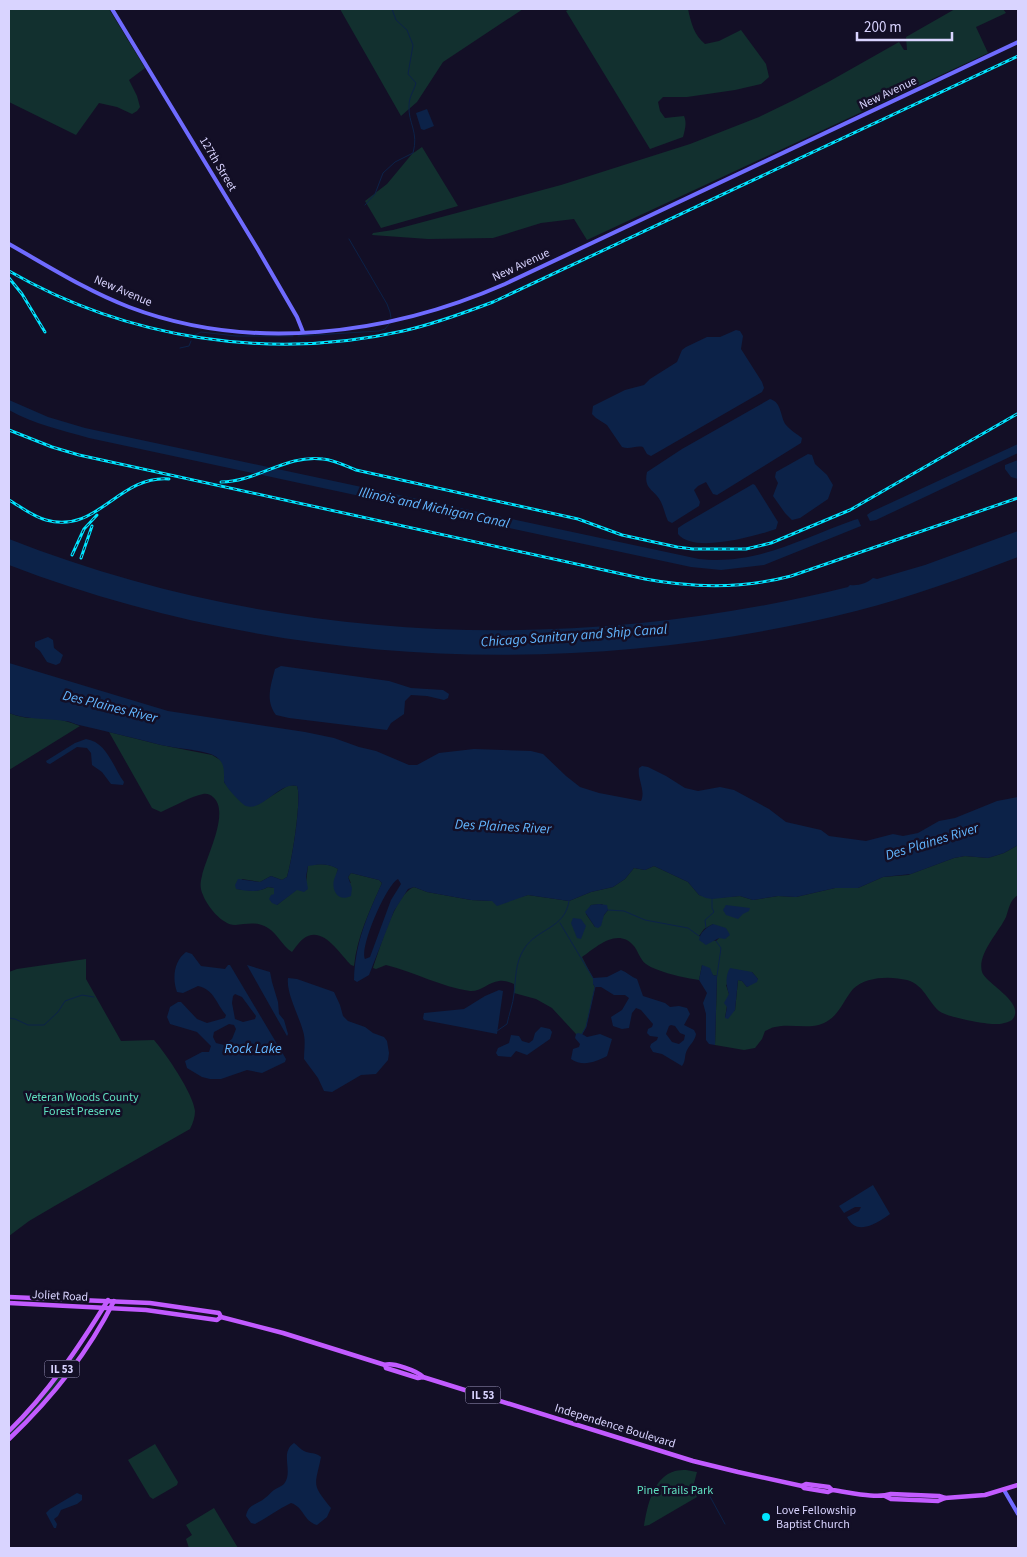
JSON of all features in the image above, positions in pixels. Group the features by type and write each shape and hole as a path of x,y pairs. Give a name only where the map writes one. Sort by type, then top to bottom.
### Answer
{"main road":[{"name":"127th Street","path":"112,9 257,248 297,317 303,332"},
{"name":"New Avenue","path":"9,244 97,292 152,315 189,324 262,332 303,332 346,329 396,320 439,309 485,293 1018,42"},
{"name":"Joliet Road","path":"9,1297 108,1300"},
{"name":"Independence Boulevard","path":"108,1300 186,1307 219,1313 221,1317 275,1331 385,1365 386,1368 418,1378 423,1377 693,1460 802,1486 806,1484 829,1487 832,1490 885,1496 891,1494 939,1496 945,1498 972,1496 1004,1490 1018,1485"},
{"name":"IL 53","path":"9,1431 59,1374 108,1300"},
{"name":"IL 53","path":"9,1439 60,1385 114,1301"},
{"name":"Joliet Road","path":"9,1303 110,1308"},
{"name":"Independence Boulevard","path":"110,1308 163,1312 217,1320 221,1317"},
{"path":"1004,1490 1018,1514"}],"green space":[{"path":"9,9 109,9 145,68 129,80 140,107 137,111 132,114 117,107 99,103 76,135 9,102"},
{"path":"340,9 523,9 443,62 417,102 401,116"},
{"path":"570,9 688,9 696,33 705,44 719,41 741,30 766,64 769,77 761,84 735,90 687,97 663,97 658,102 660,111 665,118 684,116 686,124 684,134 683,137 650,149 566,11"},
{"path":"955,9 1003,9 1006,13 976,27 988,53 587,240 574,219 541,223 493,238 428,239 372,235 373,233 393,230 561,185 690,144 759,117 794,100 899,42 904,50 907,50 906,37"},
{"path":"422,147 458,206 381,228 365,201 387,184 412,154"},
{"path":"9,713 24,717 57,719 80,726 9,770"},
{"path":"109,732 212,755 222,761 225,768 224,782 230,790 257,805 289,785 297,786 298,803 294,845 287,877 282,880 271,876 260,882 242,879 237,889 257,891 268,887 274,888 277,905 306,882 308,865 316,864 335,867 338,869 336,876 351,883 348,877 351,873 379,880 382,883 361,934 354,966 323,937 310,935 302,940 292,952 271,931 260,924 235,925 225,922 220,918 211,909 201,890 201,879 218,824 218,804 212,796 204,794 161,812 152,808"},
{"path":"1018,845 1018,895 1011,902 1006,917 990,943 981,965 985,977 1004,994 1014,1007 1015,1014 1012,1020 1001,1024 977,1022 943,1013 935,1007 913,982 901,979 879,978 872,979 853,989 837,1012 824,1023 812,1026 773,1027 765,1031 755,1048 744,1050 715,1045 717,976 713,975 702,965 699,980 657,970 644,962 633,945 627,940 620,938 606,941 582,957 593,978 595,987 586,1027 582,1034 576,1034 552,1008 536,999 514,993 514,984 508,982 495,982 470,991 386,965 376,969 373,968 395,910 407,892 414,887 427,892 471,900 492,901 528,895 569,901 591,892 613,887 625,879 634,868 645,870 654,866 688,882 699,895 715,898 740,896 753,900 778,896 796,897 835,888 858,888 883,877 908,875 954,858 965,856 988,858 1004,853","holes":["602,904 608,910 595,927 586,914 591,905","713,924 719,938 716,941 699,936 704,929","752,972 758,979 747,987 742,981 738,980 735,1010 725,1018 729,994 726,985"]},
{"name":"Veteran Woods County Forest Preserve","path":"86,959 86,979 121,1041 154,1040 172,1064 189,1094 195,1111 194,1120 190,1129 29,1221 9,1236 9,972 17,969"},
{"path":"81,1348 58,1385 9,1437 9,1434 38,1404"},
{"path":"155,1444 178,1482 177,1485 153,1499 128,1460"},
{"name":"Pine Trails Park","path":"686,1470 697,1472 693,1487 697,1497 649,1525 644,1526 649,1502 661,1479 667,1474"},
{"path":"214,1508 238,1548 189,1548 186,1539 192,1535 186,1525"}],"water":[{"path":"427,109 434,126 424,130 421,129 416,113"},
{"path":"736,330 740,331 743,336 741,349 762,382 764,388 762,392 651,456 647,454 643,447 622,447 607,425 592,414 593,406 625,390 644,385 677,362 682,350 686,347 707,337 720,337"},
{"path":"770,399 779,406 786,425 802,438 801,443 717,495 713,494 706,482 698,486 694,490 700,502 699,506 672,523 668,521 659,498 648,486 647,472 682,449"},
{"name":"Illinois and Michigan Canal","path":"9,400 48,417 85,428 699,559 720,560 760,554 858,519 861,526 764,565 721,570 691,567 89,438 18,415 9,410"},
{"path":"1018,444 1018,453 876,520 870,521 867,515 871,512"},
{"path":"808,454 812,455 815,464 827,475 833,485 828,499 800,518 792,520 773,496 778,483 775,477 776,472"},
{"path":"1018,460 1018,479 1011,477 1005,469 1005,465"},
{"path":"753,484 778,522 776,529 740,539 710,543 697,543 686,540 678,534 678,528 684,524"},
{"name":"Chicago Sanitary and Ship Canal","path":"1018,531 1018,557 917,593 856,611 751,633 644,648 536,654 429,653 321,643 215,625 111,599 9,565 9,539 110,574 214,600 318,619 424,628 531,630 637,623 743,609 848,587 850,585 863,584 873,578 877,579 925,565"},
{"path":"48,637 53,640 54,648 63,655 60,663 56,665 47,662 35,647 35,642"},
{"name":"Des Plaines River","path":"9,663 168,711 334,738 376,751 409,765 417,765 439,753 474,749 531,751 543,754 580,787 599,793 641,801 643,793 639,768 642,766 648,767 685,788 698,791 720,787 734,790 769,809 786,822 821,830 829,836 866,841 893,834 903,836 918,833 939,821 955,818 997,801 1018,797 1018,845 1004,853 988,858 965,856 954,858 911,874 883,877 858,888 835,888 796,897 778,896 753,900 740,896 706,898 699,895 688,882 654,866 645,870 634,868 625,879 613,887 591,892 569,901 528,895 497,906 492,901 471,900 427,892 414,887 408,889 394,911 369,975 357,982 354,980 359,942 382,883 379,880 351,873 348,877 352,888 351,896 342,898 338,896 333,886 338,869 320,864 308,866 306,877 308,889 304,892 297,890 277,905 269,899 274,894 274,888 268,887 252,891 236,889 235,885 238,879 260,882 271,876 282,880 287,877 294,845 298,803 297,786 284,788 258,805 246,806 227,786 224,781 222,763 213,755 161,745 77,725 69,721 29,718 9,713","holes":["398,879 401,884 391,900 370,957 365,959 366,943 381,904 387,892"]},
{"path":"281,666 389,681 411,688 443,690 449,694 448,698 444,700 411,695 405,701 404,714 391,723 387,730 289,718 276,715 270,698 275,669"},
{"path":"86,739 99,745 109,756 124,782 123,785 111,784 102,772 92,765 91,753 87,748 77,747 50,764 47,763 46,761 75,743"},
{"path":"591,905 607,905 608,910 604,915 601,926 598,928 595,927 585,912"},
{"path":"726,905 750,908 749,911 738,919 726,915 723,910"},
{"path":"573,918 581,919 586,926 581,939 577,938 571,923"},
{"path":"713,924 726,928 730,935 725,939 719,938 706,945 699,940 700,937 704,930"},
{"name":"Rock Lake","path":"186,952 192,954 201,966 225,969 230,965 286,1059 285,1062 262,1073 247,1070 221,1079 202,1077 187,1068 185,1061 202,1052 209,1052 211,1046 197,1032 170,1024 167,1017 170,1007 181,1002 197,1019 207,1023 225,1018 226,1015 208,990 198,986 183,993 177,992 174,976 182,956","holes":["235,994 242,997 256,1016 255,1019 243,1022 235,1019 232,1003","229,1024 234,1025 236,1029 232,1039 224,1045 216,1043 213,1037 214,1032"]},
{"path":"247,965 270,972 278,1002 279,1014 284,1020 287,1036"},
{"path":"702,965 710,968 713,975 717,976 715,1045 709,1044 706,1040 706,1014 703,1003 707,993 699,980"},
{"path":"730,968 752,972 758,979 757,982 747,987 742,981 738,980 735,1010 728,1019 725,1018 727,1007 724,1003 729,994 726,981"},
{"path":"621,970 637,979 643,996 665,1003 670,1007 679,1006 687,1008 690,1014 684,1025 694,1030 696,1034 694,1041 687,1050 682,1066 662,1054 653,1052 650,1047 651,1044 658,1037 650,1036 647,1033 653,1024 641,1010 636,1008 632,1013 629,1028 622,1029 613,1026 611,1017 622,1010 629,998 625,995 614,995 601,987 595,987 593,984 593,978 607,977","holes":["669,1026 675,1026 680,1033 685,1035 684,1040 679,1044 672,1042 666,1034"]},
{"path":"288,978 297,979 334,992 343,1016 348,1021 384,1037 387,1041 388,1060 376,1074 361,1075 332,1092 324,1091 318,1078 304,1059 304,1034 291,997"},
{"path":"499,990 503,991 497,1034 424,1020 423,1018 424,1013 464,1009"},
{"path":"541,1027 550,1029 552,1032 550,1039 527,1055 516,1051 511,1057 498,1056 496,1053 498,1048 509,1043 511,1035 519,1036 522,1041 529,1043"},
{"path":"578,1033 587,1037 600,1034 612,1039 607,1056 594,1062 584,1063 571,1059 573,1049 579,1047 580,1044 575,1038"},
{"path":"873,1185 890,1214 873,1224 862,1227 856,1226 847,1217 859,1211 861,1207 855,1207 844,1213 839,1206"},
{"path":"294,1443 304,1451 321,1457 316,1484 320,1494 331,1508 327,1517 317,1525 312,1523 299,1508 291,1503 255,1524 251,1523 246,1516 249,1509 284,1484 287,1479 287,1457 290,1447"},
{"path":"77,1493 82,1495 82,1500 61,1510 54,1519 57,1524 56,1528 54,1528 46,1513"}],"waterway":[{"path":"365,205 375,194 383,173 395,162 413,153 415,146 409,106 416,83 408,74 413,45 407,30 396,20 392,9"},
{"path":"349,239 387,304 391,318"},
{"path":"298,336 379,331 385,329 389,324"},
{"path":"193,336 201,332 236,336 293,336"},
{"path":"180,348 189,346 191,341"},
{"path":"706,928 705,920 714,912 712,899"},
{"path":"497,1031 507,1024 513,998 517,965 521,954 530,942 562,917 569,901"},
{"path":"608,910 624,911 645,920 688,928 699,936"},
{"path":"560,923 593,978"},
{"path":"716,941 721,948 717,976"},
{"path":"582,1034 586,1027 595,987"},
{"path":"9,1018 28,1025 44,1025 58,1012 65,1001 82,995 94,997"},
{"path":"707,1491 725,1524"}],"railway":[{"path":"9,271 54,294 102,313 150,328 200,338 251,343 302,344 353,340 403,331 437,322 493,302 1018,56"},
{"path":"9,278 22,294 45,332"},
{"path":"221,482 247,478 297,460 323,459 356,470 578,519 622,535 677,547 693,549 746,549 771,543 850,510 1017,414"},
{"path":"9,430 52,447 79,455 645,579 682,584 736,585 791,576 1018,498"},
{"path":"9,500 31,514 46,520 64,522 80,519 94,513 135,486 151,480 169,479"},
{"path":"72,555 84,529 97,515"},
{"path":"81,558 92,526"}],"place":[{"name":"Love Fellowship Baptist Church","path":"766,1517"}]}
